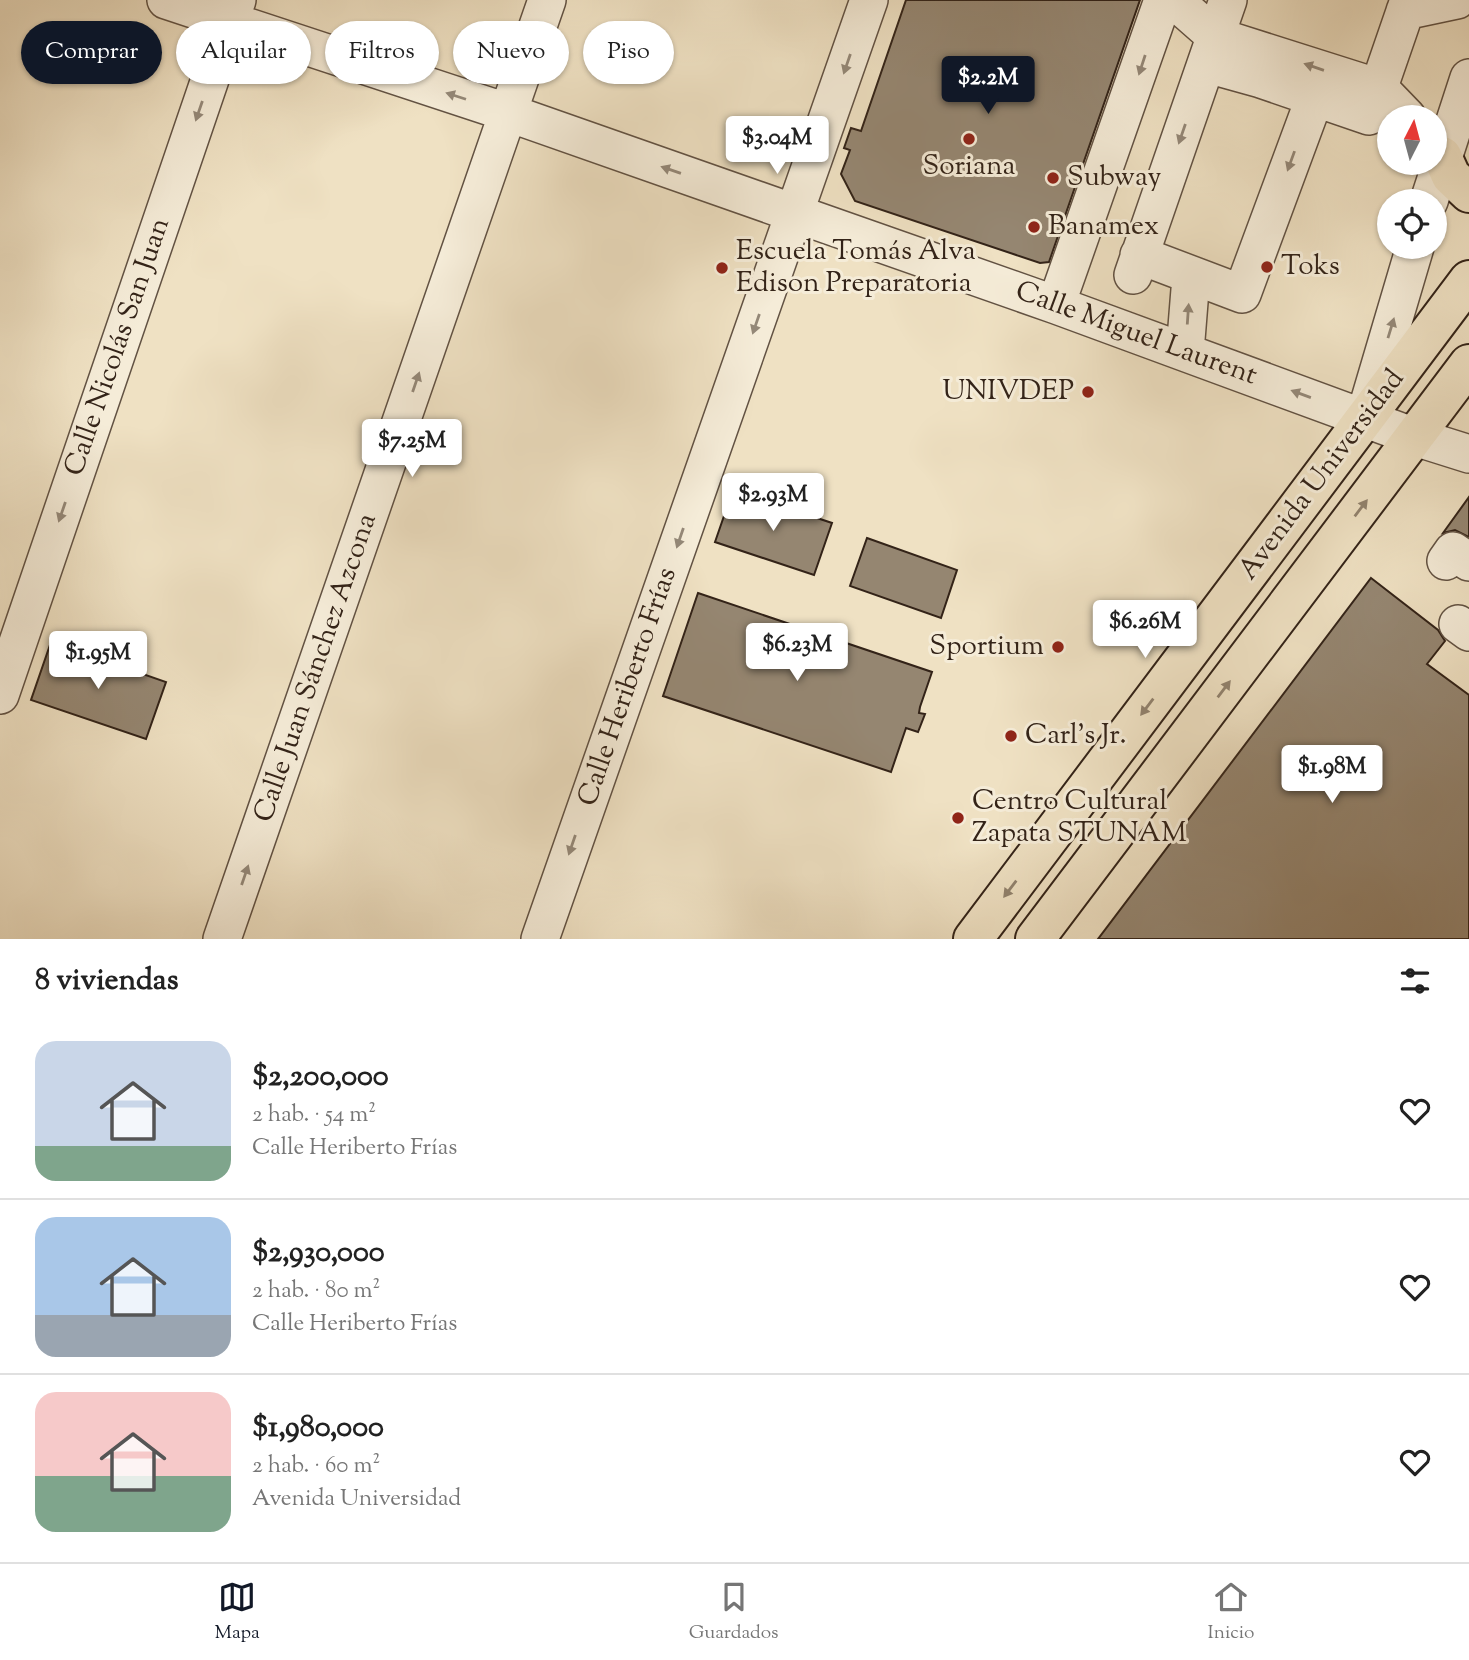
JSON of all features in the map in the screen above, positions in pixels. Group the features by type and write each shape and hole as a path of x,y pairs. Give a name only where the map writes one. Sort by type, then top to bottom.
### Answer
{"main road":[{"path":"1447,167 1451,176 1469,193"},
{"name":"Avenida Universidad","path":"973,939 1469,280"},
{"name":"Avenida Universidad","path":"1035,939 1469,364"}],"street":[{"name":"Calle Miguel Laurent","path":"166,0 233,11 509,113 1056,305 1415,437 1469,454"},
{"name":"Calle Juan Sánchez Azcona","path":"222,939 547,0"},
{"name":"Calle Heriberto Frías","path":"540,939 869,0"},
{"path":"1056,305 1163,0"},
{"path":"1174,0 1211,50 1315,97 1369,116 1407,6 1457,0"},
{"path":"1228,0 1136,265 1191,277 1242,295 1315,97"},
{"name":"Calle Nicolás San Juan","path":"0,695 233,11"},
{"path":"1211,50 1379,88 1395,105"},
{"path":"1447,134 1469,78"},
{"path":"1365,417 1411,259"},
{"path":"1185,352 1191,277"}],"building":[{"name":"Soriana","path":"906,0 1140,0 1049,262 1040,263 855,201 841,174 850,150 844,148 851,128 861,131"},
{"path":"733,490 832,523 814,575 715,542"},
{"path":"1469,497 1469,537 1455,530 1443,533"},
{"path":"867,538 957,570 941,618 850,586"},
{"path":"1371,578 1438,630 1445,641 1427,664 1469,695 1469,939 1098,939"},
{"path":"698,593 932,672 920,707 919,713 925,714 918,732 906,728 891,772 663,696"},
{"path":"51,642 166,682 146,739 31,700"}],"place":[{"name":"Soriana","path":"969,139"},
{"name":"Subway","path":"1053,178"},
{"name":"Banamex","path":"1034,227"},
{"name":"Toks","path":"1267,267"},
{"name":"Escuela Tomás Alva Edison Preparatoria","path":"722,268"},
{"name":"UNIVDEP","path":"1088,392"},
{"name":"Sportium","path":"1058,647"},
{"name":"Carl's Jr.","path":"1011,736"},
{"name":"Centro Cultural Zapata STUNAM","path":"958,818"}]}
